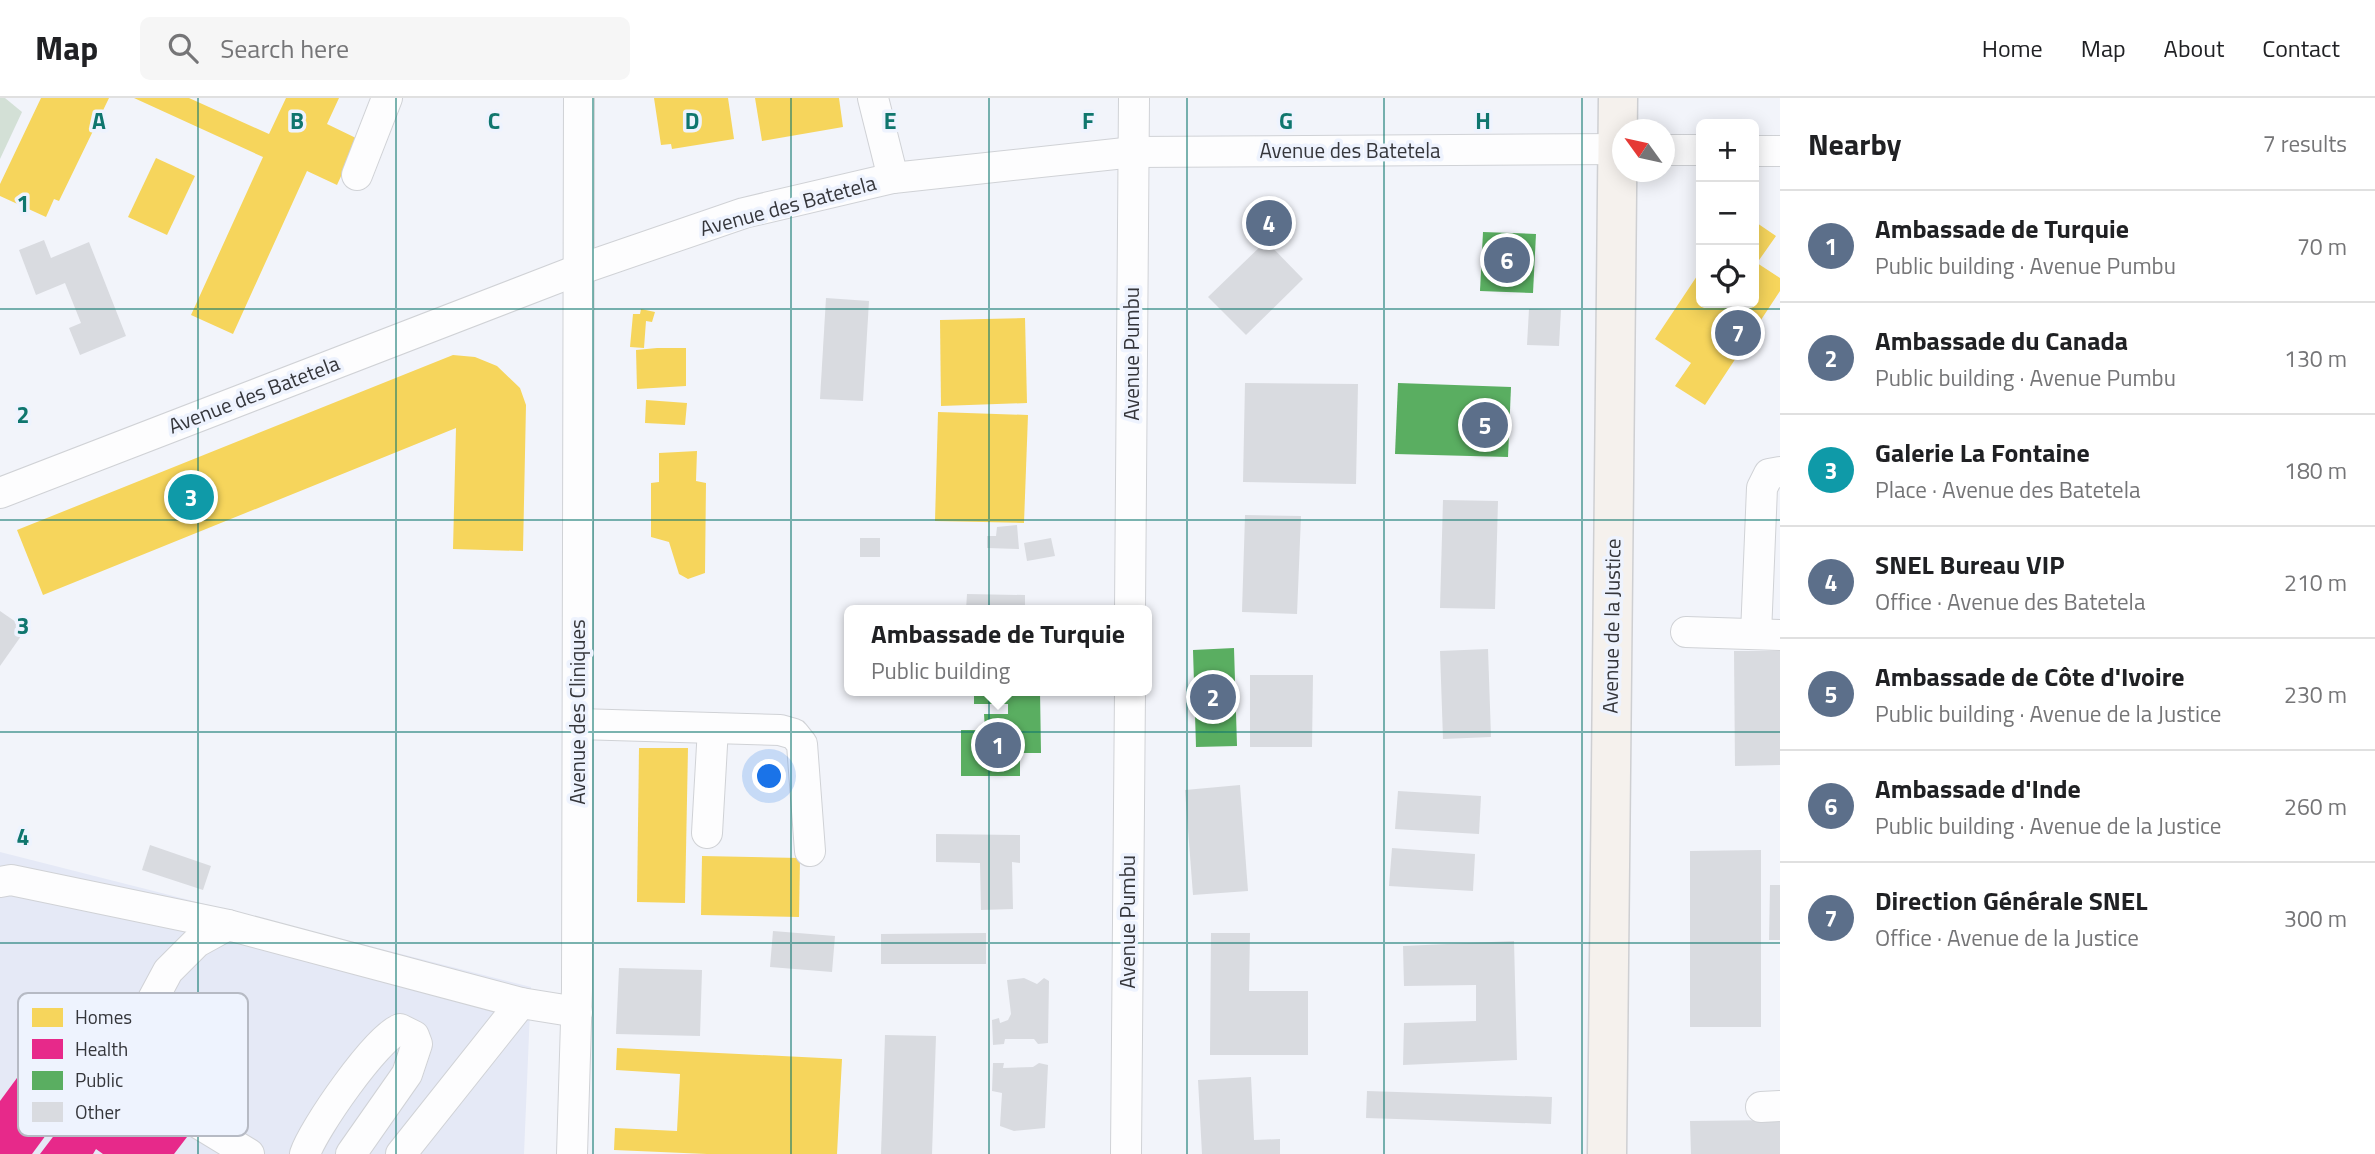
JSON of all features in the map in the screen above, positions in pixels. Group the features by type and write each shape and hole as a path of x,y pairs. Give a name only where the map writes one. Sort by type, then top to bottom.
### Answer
{"main road":[{"name":"Avenue de la Justice","path":"1618,98 1619,119"},
{"name":"Avenue de la Justice","path":"1607,1154 1620,182"}],"street":[{"path":"357,175 387,98"},
{"name":"Avenue des Cliniques","path":"572,1154 577,1012 579,98"},
{"path":"873,98 893,178"},
{"name":"Avenue Pumbu","path":"1130,605 1134,98"},
{"name":"Avenue des Batetela","path":"0,494 578,270 744,214 893,178 1134,152 1612,149"},
{"path":"1675,150 1696,150"},
{"path":"1759,151 1780,151"},
{"path":"1686,632 1768,635 1762,488 1769,474 1780,472"},
{"name":"Avenue Pumbu","path":"1126,1154 1130,696"},
{"path":"578,724 780,730 794,734 802,744 810,851"},
{"path":"707,834 713,728"},
{"path":"0,882 11,880 228,925 521,1003 577,1012"},
{"path":"156,993 168,971 197,942 228,925"},
{"path":"401,1154 521,1003"},
{"path":"305,1154 323,1122 383,1038 400,1029 409,1032 417,1044 408,1074 351,1154"},
{"path":"219,1136 249,1154"}],"shaded area":[{"path":"0,98 5,98 22,112 0,159"},
{"path":"0,852 531,987 524,1154 0,1154"}],"building: Homes":[{"path":"41,98 109,98 59,201 54,199 46,217 0,196 0,184"},
{"path":"134,98 189,98 269,134 286,98 339,98 327,124 358,139 337,185 307,171 233,334 191,315 263,157"},
{"path":"654,98 728,98 734,139 672,149 671,144 661,145"},
{"path":"755,98 839,98 843,127 762,141"},
{"path":"156,158 195,176 167,235 128,217"},
{"path":"1759,224 1776,236 1759,260"},
{"path":"1759,264 1780,278 1780,291 1705,405 1675,386 1691,363 1655,339 1696,278 1696,308 1759,308"},
{"path":"641,309 655,312 652,322 646,321 644,348 630,347 633,314 640,314"},
{"path":"1025,318 1027,403 941,406 940,320"},
{"path":"686,348 686,386 637,389 636,350"},
{"path":"453,355 475,357 497,366 520,388 526,405 523,551 453,549 456,428 43,595 17,530"},
{"path":"646,400 687,403 685,425 645,423"},
{"path":"938,412 1028,415 1024,523 935,521"},
{"path":"697,451 696,481 706,483 705,573 688,579 679,574 669,542 651,537 651,483 659,482 659,453"},
{"path":"639,748 688,748 685,903 637,902"},
{"path":"702,856 800,858 799,917 701,915"},
{"path":"617,1048 842,1059 837,1154 707,1154 614,1150 615,1128 677,1131 680,1074 616,1070"}],"building: Health":[{"path":"18,1077 18,1136 45,1136 32,1154 0,1154 0,1101"},
{"path":"54,1136 188,1136 174,1154 103,1154 96,1149 93,1154 40,1154"}],"building: Public":[{"path":"1483,232 1536,234 1533,293 1480,291"},
{"path":"1398,383 1511,387 1508,457 1395,454"},
{"path":"1234,648 1237,746 1196,747 1193,650"},
{"path":"974,696 1040,696 1041,753 1020,753 1020,776 961,776 961,730 985,730 984,714 1008,714 1008,704 974,704"}],"building: Other":[{"path":"44,240 51,258 89,242 126,336 80,355 69,328 81,323 65,283 36,295 19,250"},
{"path":"1266,241 1303,279 1246,335 1208,297"},
{"path":"826,298 869,301 863,401 820,399"},
{"path":"1529,309 1561,310 1559,346 1527,345"},
{"path":"1245,383 1358,384 1356,484 1243,482"},
{"path":"1443,500 1498,501 1495,609 1440,608"},
{"path":"1245,515 1301,516 1297,614 1242,612"},
{"path":"1017,525 1019,549 987,548 987,536 996,536 997,527"},
{"path":"860,538 880,538 880,557 860,557"},
{"path":"1051,538 1055,556 1027,561 1024,543"},
{"path":"967,594 1025,595 1025,605 966,605"},
{"path":"0,611 26,629 0,666"},
{"path":"1488,649 1491,737 1443,739 1440,651"},
{"path":"1734,651 1780,651 1780,765 1735,766"},
{"path":"1250,675 1313,675 1312,747 1250,747"},
{"path":"1240,785 1248,891 1193,895 1185,790"},
{"path":"1398,791 1481,796 1479,834 1395,829"},
{"path":"936,834 1020,835 1020,863 1012,862 1013,909 981,910 980,863 936,862"},
{"path":"150,845 211,866 203,890 142,870"},
{"path":"1392,848 1475,854 1473,891 1389,886"},
{"path":"1761,850 1761,1027 1690,1027 1690,851"},
{"path":"1770,885 1780,885 1780,940 1769,940"},
{"path":"773,931 835,936 832,972 770,967"},
{"path":"986,933 986,964 881,964 881,934"},
{"path":"1211,933 1250,933 1249,991 1308,991 1308,1055 1210,1055"},
{"path":"1514,941 1517,1060 1403,1065 1404,1023 1476,1021 1476,985 1404,986 1403,946"},
{"path":"619,968 702,970 700,1036 616,1034"},
{"path":"1024,978 1037,984 1044,978 1049,981 1048,1043 1038,1044 1034,1039 1005,1039 1004,1044 993,1045 992,1020 999,1018 1000,1023 1008,1020 1011,1014 1007,980"},
{"path":"885,1035 936,1036 932,1154 881,1154"},
{"path":"993,1063 1004,1063 1003,1068 1033,1067 1039,1063 1048,1065 1045,1128 1014,1131 1000,1126 1002,1093 992,1091"},
{"path":"1251,1077 1254,1140 1280,1139 1280,1154 1202,1154 1198,1080"},
{"path":"1367,1091 1552,1097 1551,1124 1366,1118"},
{"path":"1780,1120 1780,1154 1691,1154 1690,1121"}],"place":[{"name":"SNEL Bureau VIP","path":"1269,223"},
{"name":"Ambassade d'Inde","path":"1507,260"},
{"name":"Direction Générale SNEL","path":"1738,333"},
{"name":"Ambassade de Côte d'Ivoire","path":"1485,425"},
{"name":"Galerie La Fontaine","path":"191,497"},
{"name":"Ambassade du Canada","path":"1213,697"},
{"name":"Ambassade de Turquie","path":"998,745"}]}
